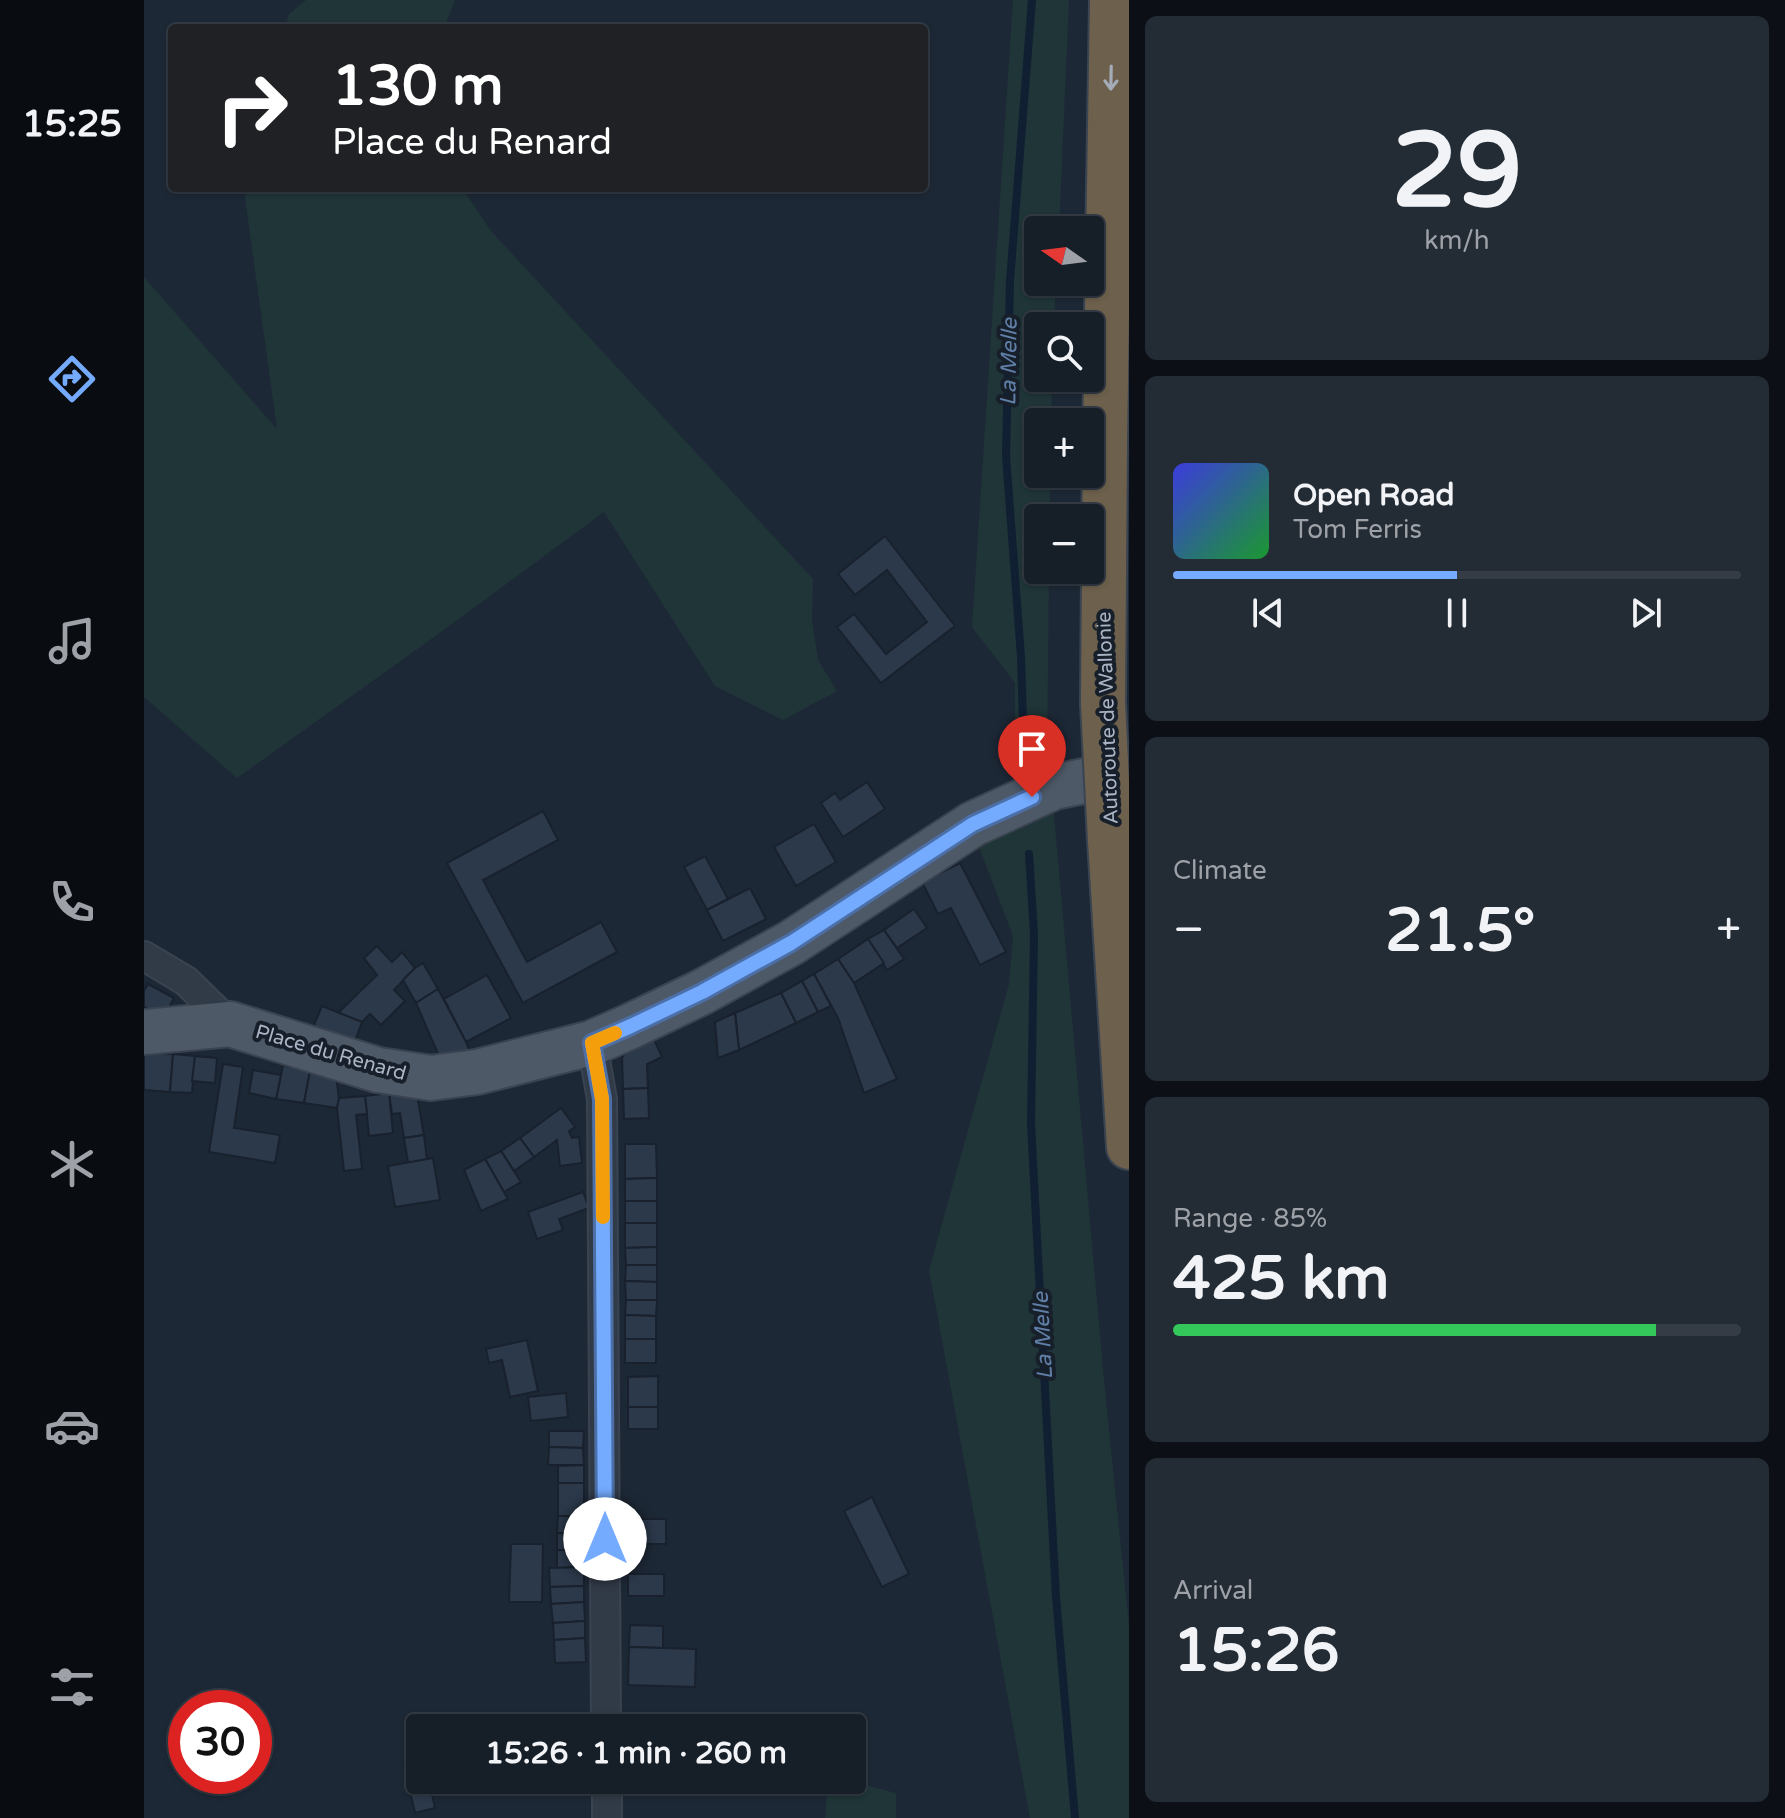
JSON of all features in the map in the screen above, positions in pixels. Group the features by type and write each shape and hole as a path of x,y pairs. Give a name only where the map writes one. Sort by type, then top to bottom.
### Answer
{"highway":[{"name":"Autoroute de Wallonie","path":"1112,0 1103,703 1129,1147"}],"main road":[{"name":"Place du Renard","path":"230,1024 378,1070 431,1078 477,1072 592,1043 702,992 791,943 973,824 1054,787 1129,772"},
{"path":"144,1032 230,1024"}],"street":[{"path":"144,956 186,981 230,1024"},
{"path":"592,1043 602,1099 606,1714"},
{"path":"607,1794 607,1818"}],"green space":[{"path":"306,0 455,0 446,24 286,24 289,14"},
{"path":"1013,0 1069,0 1060,216 1024,216 1024,296 1055,296 1055,312 1024,312 1024,392 1052,392 1051,408 1024,408 1024,488 1050,488 1050,504 1024,504 1024,584 1049,584 1047,765 1015,730 1015,683 972,627"},
{"path":"246,192 465,192 491,231 813,579 812,620 818,660 837,691 783,720 715,686 604,512 237,778 144,697 144,277 277,429"},
{"path":"1053,803 1129,1626 1129,1818 1030,1818 929,1270 1009,984 1013,936 974,834"},
{"path":"866,1785 896,1793 896,1818 825,1818 827,1794 866,1794"}],"building":[{"path":"885,536 955,626 881,683 837,627 854,614 886,654 927,622 887,570 855,595 838,574"},
{"path":"867,782 885,809 843,837 821,803 835,793 840,800"},
{"path":"543,811 558,840 483,880 527,962 601,922 617,952 523,1003 447,863"},
{"path":"814,824 836,862 796,886 774,847"},
{"path":"705,856 728,899 707,910 684,867"},
{"path":"960,863 1006,952 980,965 951,908 938,914 922,882"},
{"path":"750,888 766,919 723,941 707,910"},
{"path":"914,909 927,928 897,948 884,930"},
{"path":"884,930 904,959 887,970 868,939"},
{"path":"868,939 884,963 854,983 838,959"},
{"path":"377,946 392,962 402,952 415,968 394,990 405,1001 381,1025 370,1014 362,1022 338,1013 377,975 364,958"},
{"path":"838,959 854,983 897,1079 864,1093 838,1018 814,974"},
{"path":"423,963 438,989 416,1003 403,980"},
{"path":"814,974 831,1006 818,1012 802,981"},
{"path":"487,975 511,1018 466,1042 444,999"},
{"path":"802,981 818,1012 796,1023 781,993"},
{"path":"148,984 174,998 164,1018 144,1007 144,991"},
{"path":"438,989 472,1057 442,1063 416,1003"},
{"path":"781,993 796,1023 739,1050 735,1013"},
{"path":"322,1006 362,1022 353,1046 312,1030"},
{"path":"735,1013 739,1050 718,1058 715,1022"},
{"path":"653,1037 662,1057 647,1064 648,1088 623,1089 622,1058 627,1049"},
{"path":"144,1052 173,1054 170,1092 144,1090"},
{"path":"173,1054 195,1056 192,1093 170,1092"},
{"path":"195,1056 217,1058 215,1083 192,1081"},
{"path":"223,1064 243,1067 234,1128 280,1135 275,1163 209,1152"},
{"path":"283,1065 310,1071 304,1103 276,1099"},
{"path":"253,1070 281,1075 276,1099 249,1093"},
{"path":"310,1071 336,1076 337,1108 304,1103"},
{"path":"648,1088 649,1118 624,1119 623,1089"},
{"path":"416,1089 424,1135 404,1138 400,1113 392,1114 389,1093"},
{"path":"389,1093 393,1133 369,1136 365,1096"},
{"path":"365,1096 367,1114 356,1115 362,1169 344,1171 337,1108 339,1098"},
{"path":"561,1108 575,1127 569,1131 572,1138 579,1137 582,1163 560,1166 557,1140 534,1157 520,1138"},
{"path":"424,1135 427,1160 408,1163 404,1138"},
{"path":"520,1138 534,1157 514,1171 501,1151"},
{"path":"625,1144 656,1144 657,1178 625,1179"},
{"path":"501,1151 521,1182 504,1192 485,1159"},
{"path":"433,1158 440,1200 395,1207 388,1166"},
{"path":"485,1159 508,1199 481,1211 464,1170"},
{"path":"657,1178 657,1201 625,1201 625,1179"},
{"path":"583,1192 589,1208 559,1219 563,1230 537,1239 528,1212"},
{"path":"625,1201 657,1201 657,1223 625,1223"},
{"path":"625,1223 657,1223 657,1247 625,1248"},
{"path":"657,1247 657,1265 626,1265 625,1248"},
{"path":"626,1265 657,1265 657,1282 625,1281"},
{"path":"625,1281 657,1282 657,1300 626,1300"},
{"path":"626,1300 657,1300 656,1316 625,1315"},
{"path":"625,1315 656,1316 656,1339 625,1339"},
{"path":"625,1339 656,1339 656,1363 625,1363"},
{"path":"527,1340 538,1391 510,1397 502,1360 489,1363 486,1349"},
{"path":"658,1376 658,1407 628,1407 628,1377"},
{"path":"566,1393 568,1417 531,1421 528,1397"},
{"path":"628,1407 658,1407 658,1429 628,1429"},
{"path":"549,1431 584,1431 583,1448 549,1447"},
{"path":"549,1447 583,1448 584,1465 548,1465"},
{"path":"584,1465 584,1483 558,1483 558,1466"},
{"path":"558,1483 584,1483 584,1516 558,1516"},
{"path":"872,1497 909,1574 882,1587 844,1511"},
{"path":"558,1516 584,1516 584,1534 557,1533"},
{"path":"631,1519 666,1519 666,1544 631,1544"},
{"path":"557,1533 584,1534 583,1550 557,1550"},
{"path":"511,1544 543,1544 542,1602 509,1602"},
{"path":"557,1550 583,1550 584,1567 557,1568"},
{"path":"584,1567 584,1586 550,1587 549,1568"},
{"path":"628,1574 664,1574 664,1596 628,1596"},
{"path":"584,1586 584,1602 551,1604 550,1587"},
{"path":"584,1602 585,1621 553,1623 551,1604"},
{"path":"585,1621 585,1638 554,1640 553,1623"},
{"path":"630,1625 663,1626 663,1648 629,1647"},
{"path":"585,1638 586,1662 555,1663 554,1640"},
{"path":"629,1647 696,1649 695,1687 628,1685"},
{"path":"411,1794 432,1794 435,1808 415,1813"}],"waterway":[{"name":"La Melle","path":"1023,724 1006,456 1010,281 1032,0"},
{"name":"La Melle","path":"1029,854 1034,934 1031,1124 1056,1597 1075,1818"}],"slow traffic":[{"path":"603,1217 602,1099 592,1043 615,1033"}],"route":[{"path":"605,1539 602,1099 592,1043 702,992 791,943 973,824 1032,797"}]}
